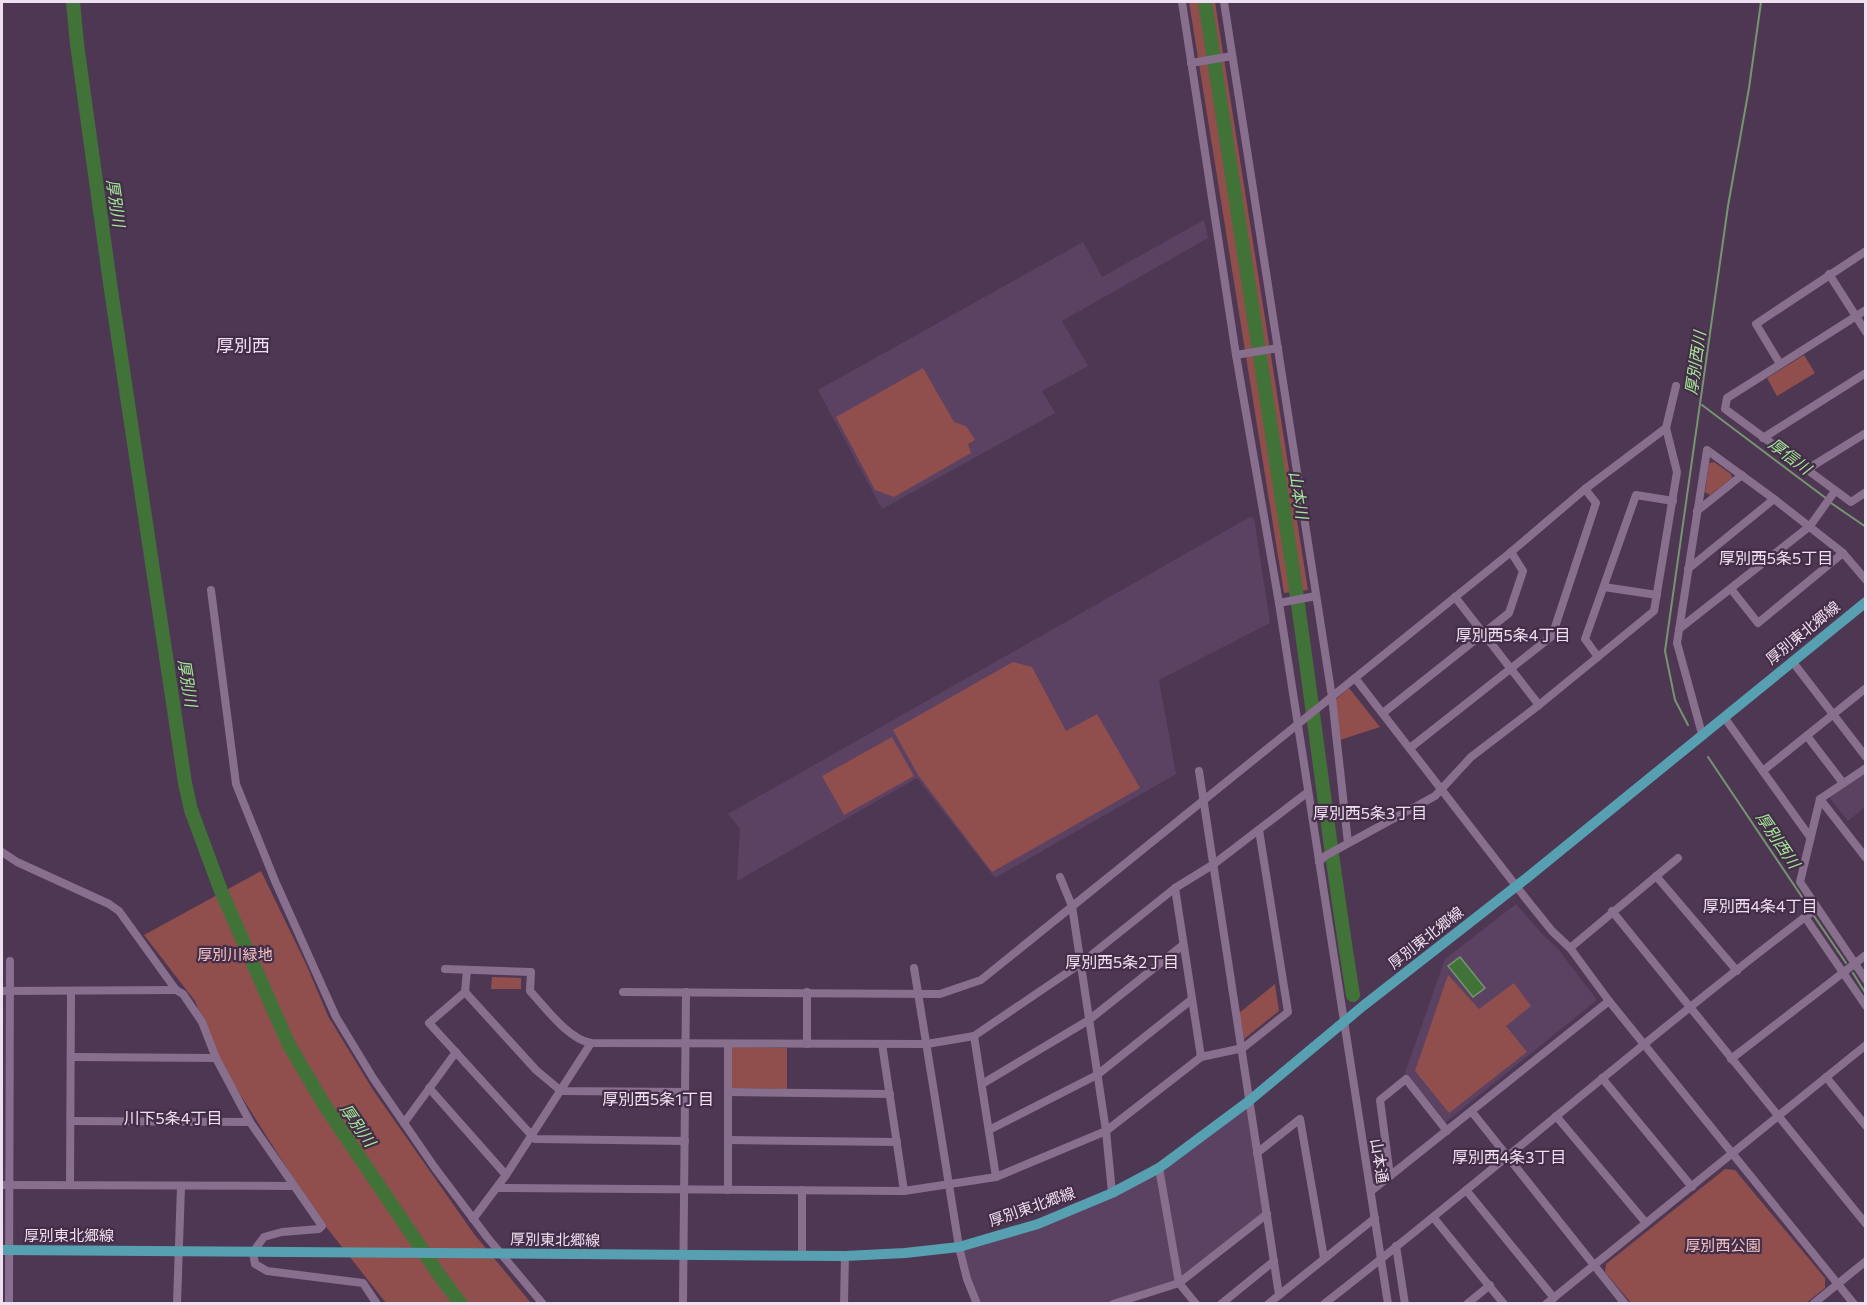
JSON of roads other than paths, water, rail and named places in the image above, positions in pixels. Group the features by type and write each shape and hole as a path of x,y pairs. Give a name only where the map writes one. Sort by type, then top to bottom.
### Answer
{"main road":[{"name":"厚別東北郷線","path":"5,1251 845,1256 959,1247 1038,1224 1112,1193 1159,1168 1249,1101 1342,1023 1517,886 1866,602"}],"street":[{"name":"山本通","path":"1182,2 1236,355 1279,603 1308,792 1322,859 1342,1023 1380,1184 1375,1218 1389,1252 1388,1304"},
{"path":"1224,2 1229,56 1312,597 1330,699 1348,843"},
{"path":"1191,63 1229,56"},
{"path":"1780,364 1756,324 1866,251"},
{"path":"1829,274 1866,332"},
{"path":"1866,310 1727,398 1725,409 1806,470 1833,494 1851,502 1866,492"},
{"path":"1236,355 1275,348"},
{"path":"1763,438 1866,373"},
{"path":"1322,859 1436,796 1471,757 1654,611 1677,472 1666,428 1676,386"},
{"path":"623,992 940,994 981,980 1511,552 1585,489 1666,428"},
{"path":"1806,470 1866,433"},
{"path":"1702,734 1677,643 1707,450 1810,526 1843,553 1866,580"},
{"path":"1697,511 1742,475"},
{"path":"1410,748 1552,636 1596,503 1585,489"},
{"path":"1679,629 1810,526 1833,494"},
{"path":"1598,657 1585,639 1636,495 1673,501"},
{"path":"1688,569 1774,499"},
{"path":"1383,713 1509,613 1523,571 1511,552"},
{"path":"1731,589 1758,623 1843,553"},
{"path":"1604,587 1657,595"},
{"path":"211,590 236,784 275,881 336,1017 373,1078 473,1219 543,1304"},
{"path":"1279,603 1312,597"},
{"path":"1455,597 1539,705"},
{"path":"1792,661 1866,757"},
{"path":"1355,678 1552,931 1570,948 1609,1001 1731,1154 1854,1304"},
{"path":"1764,770 1866,688"},
{"path":"1724,717 1810,837"},
{"path":"1808,736 1843,783"},
{"path":"1866,768 1820,800 1800,882 1866,980"},
{"path":"1199,771 1279,1294"},
{"path":"445,969 531,972 530,990 560,1023 582,1042 927,1044 974,1036 1080,964 1175,888 1214,864 1308,792"},
{"path":"1820,800 1866,858"},
{"path":"497,1188 904,1191 996,1177 1106,1131 1201,1057 1243,1048 1288,1012 1259,830"},
{"path":"2,852 17,862 110,904 119,911 202,1022 216,1058 250,1122 321,1226 319,1229 282,1232 264,1237 253,1252 255,1264 267,1271 363,1283 378,1304"},
{"path":"1570,948 1678,858"},
{"path":"1656,876 1737,971"},
{"path":"1060,878 1072,906 1106,1131 1112,1193"},
{"path":"1175,888 1201,1057"},
{"path":"1324,1304 1690,1007 1817,908"},
{"path":"1612,912 1866,1224"},
{"path":"1805,918 1866,1006"},
{"path":"982,1084 1089,1020 1183,945"},
{"path":"1731,1059 1866,955"},
{"path":"9,1304 5,1251 5,1185 6,991 10,961"},
{"path":"914,968 951,1184 959,1247 967,1279 977,1304"},
{"path":"467,970 465,992 429,1023 535,1139 685,1141"},
{"path":"6,991 176,990"},
{"path":"69,1185 71,992"},
{"path":"465,992 536,1070 561,1091 685,1092"},
{"path":"683,1304 686,992"},
{"path":"807,992 807,1044"},
{"path":"989,1130 1097,1075 1191,1000"},
{"path":"1380,1184 1609,1001"},
{"path":"974,1036 996,1177"},
{"path":"473,1219 506,1175 591,1043"},
{"path":"728,1044 728,1190"},
{"path":"882,1044 904,1191"},
{"path":"1466,1190 1549,1302 1866,1045"},
{"path":"404,1123 456,1052"},
{"path":"71,1057 216,1058"},
{"path":"1826,1077 1866,1126"},
{"path":"1602,1078 1692,1187"},
{"path":"1380,1184 1380,1100 1406,1079 1447,1131"},
{"path":"429,1088 506,1175"},
{"path":"728,1092 890,1094"},
{"path":"1472,1112 1625,1304"},
{"path":"1556,1116 1647,1223"},
{"path":"1257,1153 1300,1119 1324,1258"},
{"path":"70,1121 250,1122"},
{"path":"728,1140 897,1142"},
{"path":"1159,1168 1179,1283 1196,1304"},
{"path":"5,1185 294,1186"},
{"path":"177,1304 182,1186"},
{"path":"802,1190 802,1256"},
{"path":"1113,1304 1136,1300 1179,1283 1267,1214"},
{"path":"1434,1217 1504,1304"},
{"path":"1268,1304 1375,1218"},
{"path":"1389,1252 1405,1304"},
{"path":"844,1304 845,1256"},
{"path":"1221,1304 1274,1261"},
{"path":"1813,1304 1866,1261"},
{"path":"1467,1304 1490,1286"}],"waterway":[{"name":"厚別川","path":"73,2 111,290 185,783 191,810 221,891 289,1045 325,1106 461,1304"},
{"name":"山本川","path":"1205,2 1272,428 1353,995"},
{"name":"厚別西川","path":"1688,725 1675,700 1665,651 1728,206 1749,88 1761,2"},
{"name":"厚信川","path":"1702,405 1827,499"},
{"name":"厚信川","path":"1831,503 1866,527"},
{"name":"厚別西川","path":"1708,757 1808,906"},
{"name":"厚別西川","path":"1814,916 1846,963"},
{"name":"厚別西川","path":"1853,973 1866,994"}],"district":[{"name":"厚別西","path":"243,346"},
{"name":"厚別西5条5丁目","path":"1776,558"},
{"name":"厚別西5条4丁目","path":"1513,635"},
{"name":"厚別西5条3丁目","path":"1370,813"},
{"name":"厚別西4条4丁目","path":"1760,906"},
{"name":"厚別西5条2丁目","path":"1122,962"},
{"name":"厚別西5条1丁目","path":"658,1099"},
{"name":"川下5条4丁目","path":"173,1118"},
{"name":"厚別西4条3丁目","path":"1509,1157"}],"park label":[{"name":"厚別川緑地","path":"235,955"},
{"name":"厚別西公園","path":"1723,1246"}]}
